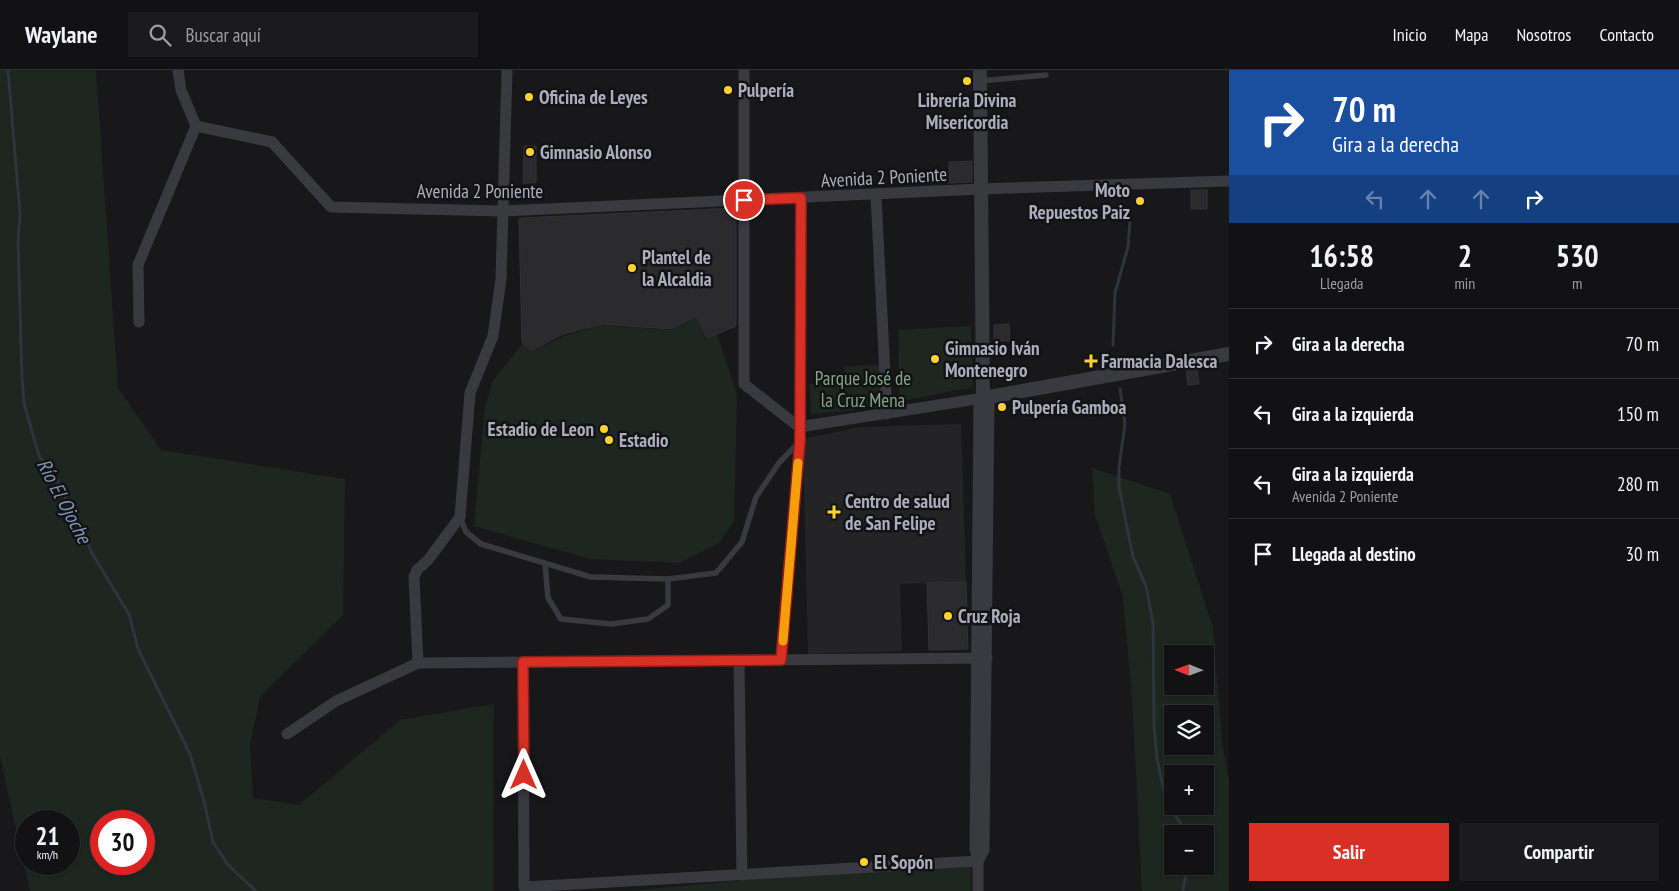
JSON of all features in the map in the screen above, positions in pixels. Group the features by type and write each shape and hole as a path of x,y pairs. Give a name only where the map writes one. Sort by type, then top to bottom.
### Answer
{"street":[{"path":"139,322 138,265 196,126 182,90 178,70"},
{"path":"418,663 414,577 417,570 428,560 460,517 470,393 493,336 500,279 507,70"},
{"path":"744,70 744,384 799,427 983,398 1229,354"},
{"path":"978,891 978,861 975,850 982,658 983,398 980,76"},
{"name":"Avenida 2 Poniente","path":"196,126 272,142 331,207 502,211 876,196 981,189 1229,181"},
{"path":"876,196 887,414"},
{"path":"781,660 800,441 801,198"},
{"path":"287,734 336,701 418,663 982,658"},
{"path":"738,660 742,875"},
{"path":"523,662 524,887 978,861"}],"lane":[{"path":"980,76 1046,75"},
{"path":"460,517 466,532 482,544 591,577 668,579 716,573 742,542 756,497 779,463 800,441"},
{"path":"545,564 548,598 561,619 611,624 648,619 668,605 668,579"}],"shaded area":[{"path":"961,424 966,582 900,584 902,651 808,654 803,439 861,427"}],"green space":[{"path":"0,70 96,70 118,388 161,450 345,479 343,615 260,697 250,745 253,798 299,805 400,720 494,704 493,891 30,891 26,875 80,875 80,810 15,810 15,824 0,757"},
{"name":"Estadio de Leon","path":"696,317 706,339 717,334 737,394 734,521 719,543 679,563 590,559 474,526 485,408 492,382 522,344 531,352 564,336 601,325 671,330"},
{"name":"Gimnasio Iván Montenegro","path":"971,326 973,387 907,400 899,396 898,330"},
{"name":"Parque José de la Cruz Mena","path":"882,365 884,396 879,408 811,414 809,384 844,382 845,366"},
{"path":"1092,468 1170,494 1213,628 1222,742 1229,781 1229,891 1142,891 1132,698 1123,597 1095,515"},
{"path":"971,867 971,891 629,891 776,877"}],"building":[{"path":"524,146 536,146 536,183 523,183"},
{"path":"972,161 972,182 949,183 949,162"},
{"path":"1191,190 1207,190 1207,209 1191,209"},
{"name":"Plantel de la Alcaldia","path":"736,208 736,326 707,338 696,316 671,329 602,324 563,334 531,351 522,343 519,219"},
{"path":"1009,324 1010,341 994,341 994,325"},
{"path":"1197,369 1199,384 1188,385 1186,371"},
{"name":"Cruz Roja","path":"966,582 968,649 929,650 927,583"}],"waterway":[{"name":"Río El Ojoche","path":"8,70 20,214 18,242 24,403 39,456 57,480 93,555 129,614 138,649 190,754 204,801 213,842 228,865 256,891"},
{"path":"1113,345 1115,293 1128,247 1130,220"},
{"path":"1120,389 1125,424 1119,467 1119,487 1133,557 1146,586 1153,623 1154,726 1157,759 1166,800 1181,825"},
{"path":"1183,891 1186,875"}],"slow traffic":[{"path":"783,641 798,463"}],"place":[{"name":"Librería Divina Misericordia","path":"967,81"},
{"name":"Pulpería","path":"728,90"},
{"name":"Oficina de Leyes","path":"529,97"},
{"name":"Gimnasio Alonso","path":"530,152"},
{"name":"Moto Repuestos Paiz","path":"1140,201"},
{"name":"Plantel de la Alcaldia","path":"632,268"},
{"name":"Gimnasio Iván Montenegro","path":"935,359"},
{"name":"Farmacia Dalesca","path":"1091,361"},
{"name":"Pulpería Gamboa","path":"1002,407"},
{"name":"Estadio de Leon","path":"604,429"},
{"name":"Estadio","path":"609,440"},
{"name":"Centro de salud de San Felipe","path":"834,512"},
{"name":"Cruz Roja","path":"948,616"},
{"name":"El Sopón","path":"864,862"}],"route":[{"path":"524,775 523,662 781,660 800,441 801,198 744,200"}]}
